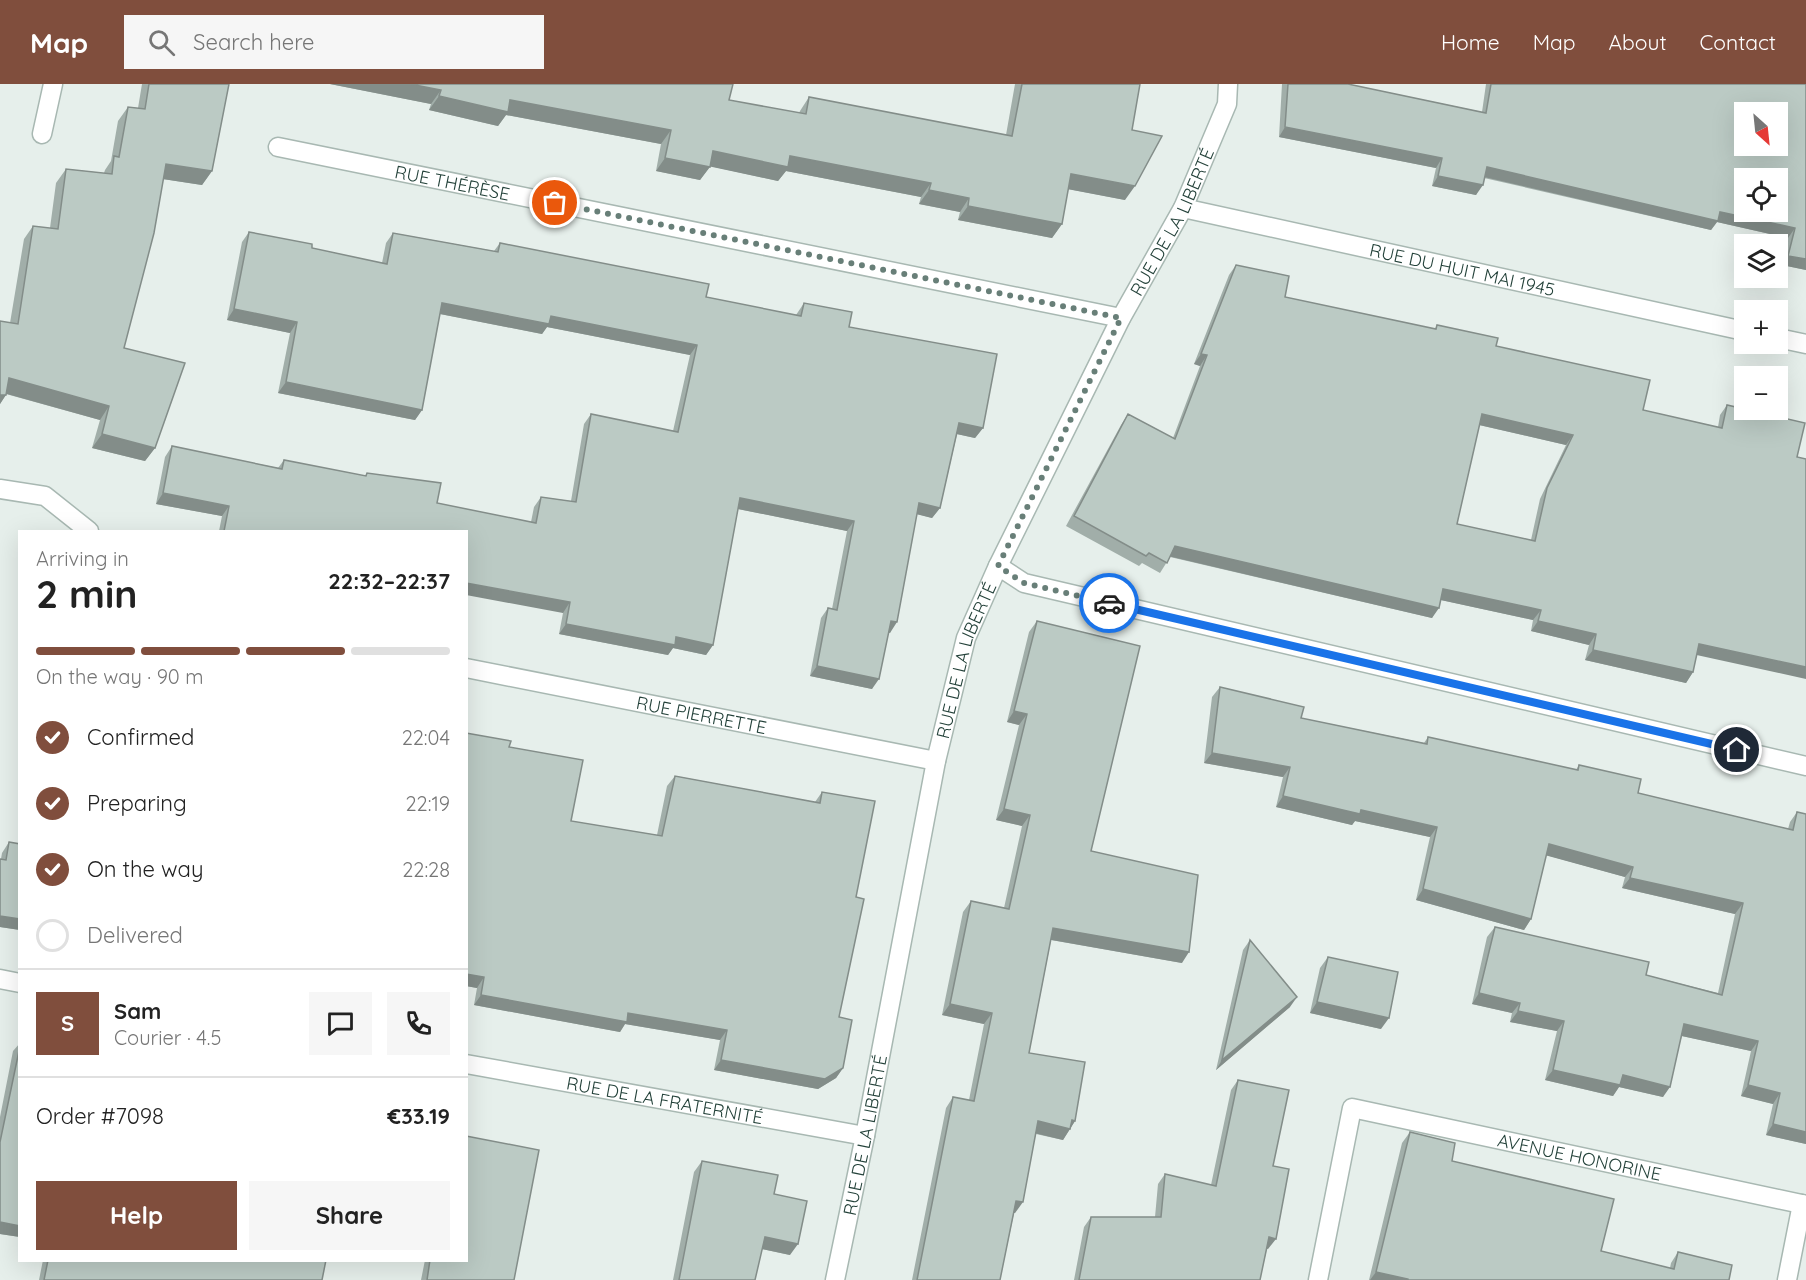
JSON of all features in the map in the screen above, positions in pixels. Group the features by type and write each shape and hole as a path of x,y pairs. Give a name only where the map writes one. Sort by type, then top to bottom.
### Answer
{"street":[{"path":"42,134 53,84"},
{"name":"RUE DE LA LIBERTÉ","path":"835,1280 866,1136 936,760 966,638 998,566 1121,318 1183,208 1227,104 1228,84"},
{"name":"RUE THÉRÈSE","path":"278,147 1121,318"},
{"name":"RUE DU HUIT MAI 1945","path":"1183,208 1734,329"},
{"path":"1788,340 1806,344"},
{"path":"0,489 45,496 88,530"},
{"path":"998,566 1024,583 1806,766"},
{"name":"RUE PIERRETTE","path":"468,668 936,760"},
{"path":"0,979 18,983"},
{"name":"RUE DE LA FRATERNITÉ","path":"468,1064 866,1136"},
{"name":"AVENUE HONORINE","path":"1318,1280 1352,1108 1804,1205"},
{"path":"1787,1280 1804,1205"}],"building":[{"path":"149,84 229,84 212,171 166,164 154,233 124,348 185,363 155,448 102,434 109,406 9,378 6,395 0,395 0,321 18,324 33,226 58,229 66,169 112,174 114,156 119,157 128,107 145,109"},
{"path":"410,84 733,84 729,100 806,114 809,97 1012,136 1022,84 1140,84 1132,130 1162,136 1135,186 1071,174 1062,224 968,206 969,198 929,190 931,183 790,156 788,167 713,151 710,167 665,158 671,130 510,100 508,112 439,96 441,90"},
{"path":"1288,84 1348,84 1486,113 1491,84 1806,84 1806,259 1788,256 1795,228 1767,222 1788,222 1788,168 1734,168 1734,215 1720,212 1718,221 1487,167 1483,185 1438,176 1442,158 1285,127"},
{"path":"249,232 312,244 312,248 387,264 393,233 498,252 500,243 709,284 706,297 801,316 804,303 852,312 849,327 997,354 983,428 959,423 940,508 919,503 897,622 891,621 879,679 817,666 828,608 837,610 854,521 740,498 713,645 676,637 675,645 566,624 570,602 468,583 468,530 224,530 229,506 163,493 172,446 282,469 284,460 366,476 367,473 441,483 437,503 536,523 541,497 576,502 591,414 678,432 697,345 551,316 549,324 442,303 422,410 286,382 297,322 234,309"},
{"path":"1236,265 1289,276 1285,297 1436,329 1437,325 1498,338 1496,346 1650,380 1643,410 1722,428 1727,405 1734,407 1734,420 1788,419 1805,423 1797,457 1806,459 1806,667 1699,644 1693,672 1593,650 1596,634 1538,621 1541,610 1443,589 1439,608 1175,546 1167,563 1149,553 1146,556 1074,516 1128,414 1175,439 1207,355 1201,354","holes":["1482,414 1573,435 1547,488 1535,541 1457,524"]},
{"path":"1037,621 1140,646 1091,851 1198,875 1189,952 1053,928 1029,1053 1085,1062 1075,1121 1072,1120 1070,1129 1038,1121 1023,1202 1016,1201 1000,1280 917,1280 953,1097 974,1101 992,1013 950,1004 971,901 1009,909 1030,815 1004,809 1027,714 1014,711"},
{"path":"1220,687 1304,707 1301,718 1427,744 1428,737 1578,770 1579,765 1641,779 1638,793 1793,830 1797,812 1806,814 1806,1132 1773,1124 1780,1093 1748,1085 1758,1041 1684,1024 1670,1087 1623,1075 1620,1085 1553,1070 1564,1021 1518,1011 1520,1003 1479,993 1495,927 1649,962 1646,975 1722,995 1743,903 1630,878 1633,867 1549,844 1531,919 1423,889 1437,827 1361,810 1360,814 1283,796 1290,767 1212,753"},
{"path":"468,733 511,741 509,747 583,760 571,821 662,836 675,776 820,803 822,792 875,801 856,897 864,899 839,1017 852,1020 843,1068 825,1079 721,1060 727,1030 628,1013 627,1022 481,995 484,977 468,974"},
{"path":"9,842 18,844 18,919 0,916 0,859 6,860"},
{"path":"1250,940 1297,997 1222,1060"},
{"path":"1328,957 1398,972 1389,1018 1317,1002"},
{"path":"18,1056 18,1226 0,1222 0,1142"},
{"path":"1238,1080 1289,1090 1273,1166 1289,1169 1276,1239 1269,1237 1260,1280 1079,1280 1091,1217 1161,1217 1165,1174 1216,1186"},
{"path":"1410,1132 1455,1143 1452,1161 1614,1199 1601,1251 1674,1269 1678,1252 1732,1265 1729,1280 1408,1280 1376,1272"},
{"path":"468,1136 539,1150 514,1280 427,1280 430,1262 468,1262"},
{"path":"702,1161 778,1175 774,1194 807,1201 798,1244 765,1237 755,1280 679,1280"},
{"path":"48,1262 326,1262 322,1280 44,1280"}],"way so far":[{"path":"555,203 1121,318 998,566 1024,583 1109,603"}],"route":[{"path":"1109,603 1737,750"}]}
